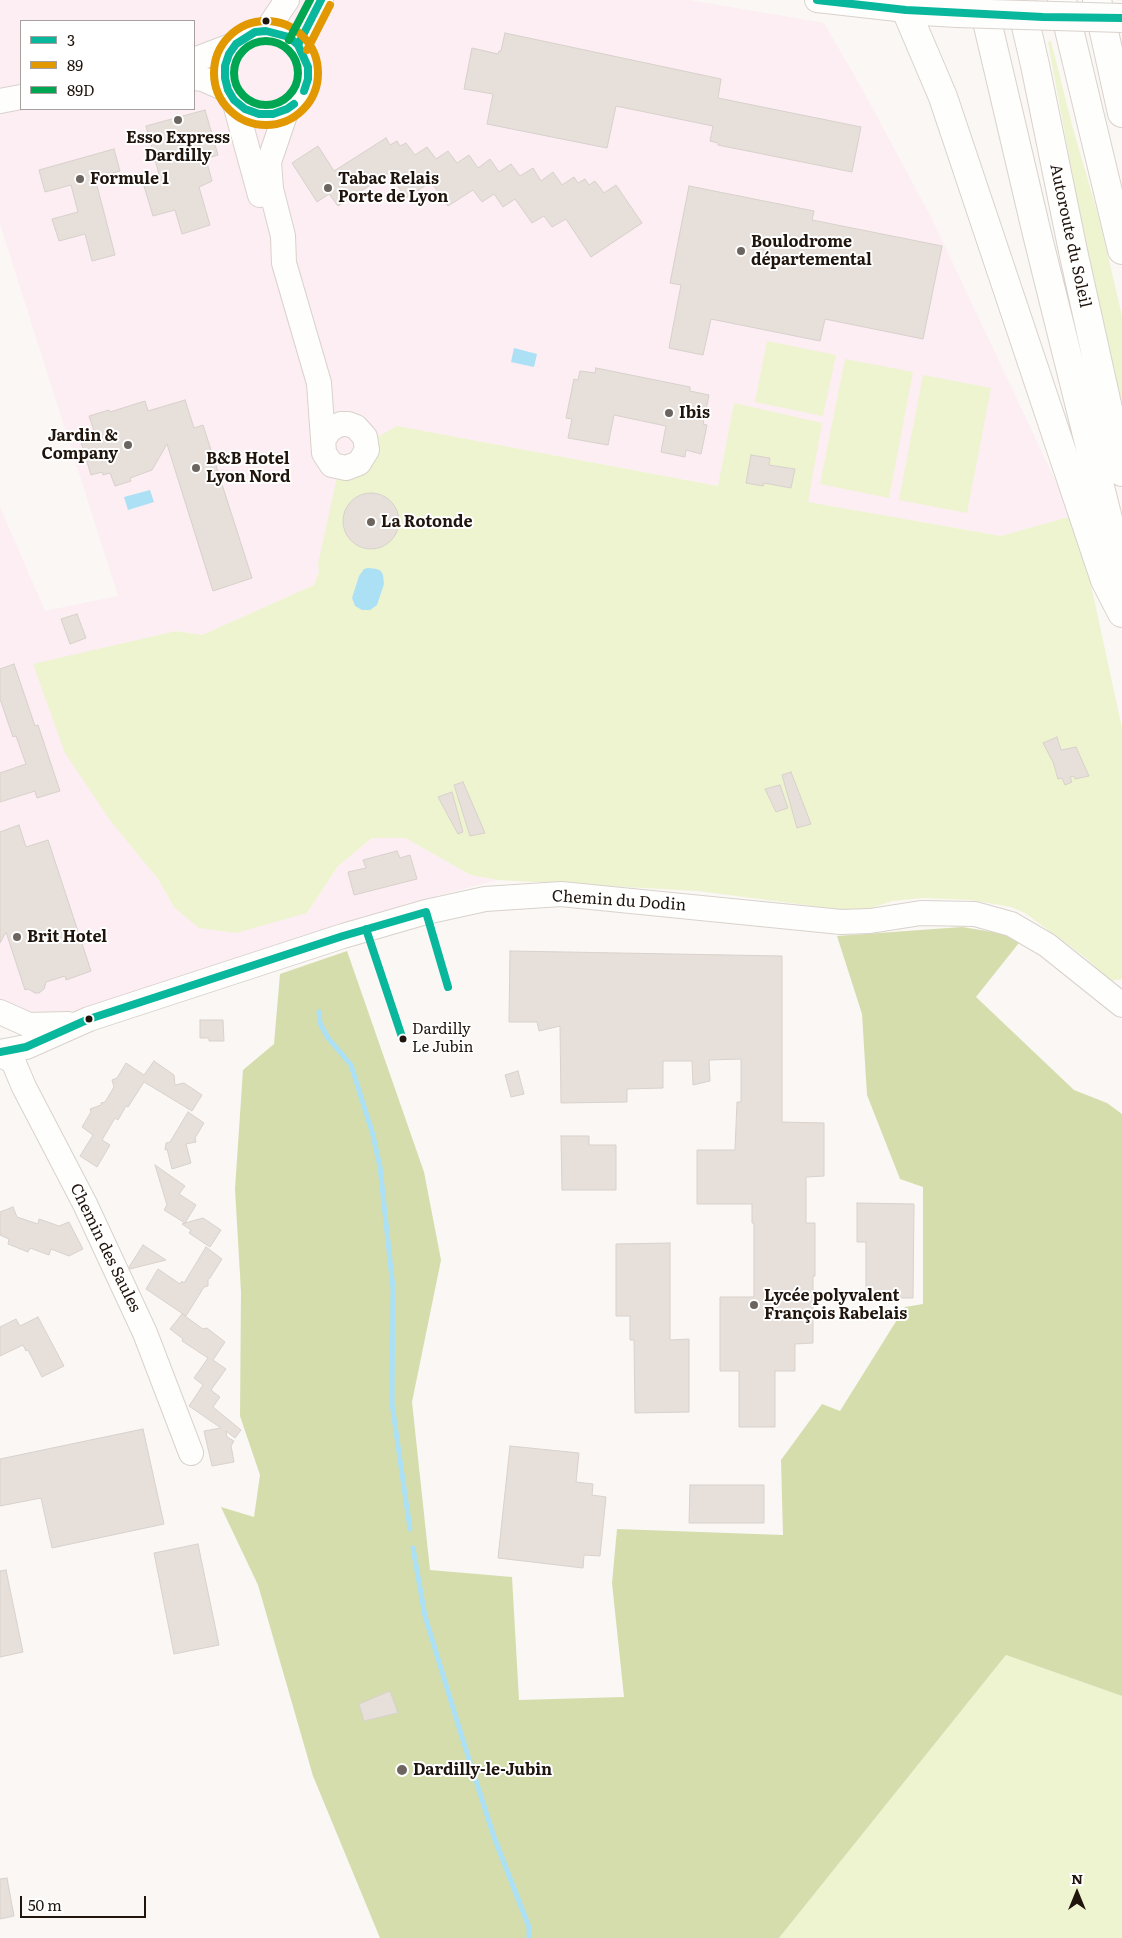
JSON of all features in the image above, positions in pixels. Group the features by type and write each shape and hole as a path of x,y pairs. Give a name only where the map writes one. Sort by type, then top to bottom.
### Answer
{"main road":[{"path":"982,0 1037,234 1115,547 1122,599"},
{"name":"Autoroute du Soleil","path":"1020,0 1122,472"},
{"path":"1062,0 1122,250"},
{"path":"1097,0 1122,113"},
{"path":"903,5 957,13 1122,18"},
{"path":"903,5 943,97 1105,580 1122,613"}],"street":[{"path":"266,31 287,0"},
{"path":"298,45 321,0"},
{"path":"817,0 903,5"},
{"path":"195,60 236,44 255,32 278,33 289,37 298,45 308,67 308,79 300,98 287,109 273,114 259,114 246,109 231,95 195,78"},
{"path":"236,44 229,54 225,66 225,78 254,168 269,241 284,263"},
{"path":"0,101 20,97"},
{"path":"287,109 269,162 271,189 283,236 284,263 319,383 324,439"},
{"path":"319,383 365,437 366,450 360,463 353,467 339,468 327,460 322,446 324,439 328,432 341,424 356,427"},
{"name":"Chemin du Dodin","path":"0,1053 26,1047 76,1024 351,934 426,912 485,899 561,894 841,922 870,921 921,913 976,914 1011,924 1047,945 1122,1004"},
{"name":"Chemin du Dodin","path":"0,1012 29,1025 76,1024"},
{"name":"Chemin des Saules","path":"0,1053 13,1061 24,1087 85,1204 145,1333 190,1454"}],"shaded area":[{"path":"0,0 690,0 824,23 861,87 932,219 1072,516 1001,536 807,502 734,403 718,486 396,426 318,564 319,572 314,585 202,635 176,631 33,665 112,823 158,879 174,907 307,913 338,866 372,838 405,838 471,875 498,880 436,896 58,1017 23,1015 0,1000 0,507 45,611 118,596 0,224"}],"green space":[{"path":"1051,41 1073,129 1099,218 1122,316 1122,417 1082,227 1048,42"},
{"path":"767,341 836,355 823,416 755,402"},
{"path":"845,359 913,372 889,498 820,484"},
{"path":"923,375 991,388 967,513 899,500"},
{"path":"734,403 822,423 808,502 1001,536 1072,516 1086,562 1122,728 1122,979 1110,981 1086,958 1025,913 1011,907 971,900 923,898 892,901 859,912 698,891 498,880 471,875 405,838 372,838 338,866 307,913 236,933 199,928 174,907 158,879 112,823 65,753 33,664 176,631 202,635 314,585 319,572 318,564 339,468 367,443 397,426 718,486"},
{"path":"962,927 1005,934 1022,939 976,997 1074,1090 1107,1103 1122,1114 1122,1696 1006,1655 779,1938 380,1938 313,1776 258,1585 221,1507 254,1517 260,1475 240,1416 241,1292 235,1189 243,1070 274,1044 280,974 347,951 424,1172 441,1260 412,1402 430,1570 512,1577 519,1700 624,1697 612,1583 617,1529 783,1535 781,1460 822,1404 840,1411 905,1307 923,1304 923,1187 900,1179 867,1095 862,1014 837,936"},
{"path":"1006,1655 1122,1696 1122,1938 779,1938"}],"water":[{"path":"514,348 537,354 534,367 511,362"},
{"path":"150,490 154,502 128,510 124,497"},
{"path":"364,569 381,571 384,584 377,605 370,610 362,610 355,606 352,598 359,576"}],"building":[{"path":"505,33 721,79 718,98 861,127 852,172 718,145 718,143 710,141 713,126 616,106 607,148 487,124 493,94 464,89 472,48 498,54 501,51"},
{"path":"205,110 218,155 206,159 212,181 199,187 210,225 182,234 175,210 153,216 143,183 160,178 146,126"},
{"path":"386,138 390,145 397,141 400,146 406,143 415,155 427,147 436,159 448,151 457,163 469,155 478,168 490,159 499,172 511,164 520,176 533,168 541,181 553,172 562,185 574,177 578,183 585,179 589,185 595,181 604,193 616,185 642,223 591,257 566,219 552,227 544,216 532,223 515,199 503,207 494,194 482,202 473,190 448,206 431,182 406,198 389,173 338,206 329,194 317,202 292,163 318,146 334,171"},
{"path":"114,149 120,171 95,178 115,255 92,261 85,234 59,241 52,219 78,212 71,185 45,192 39,170"},
{"path":"689,186 814,211 812,220 942,246 923,339 825,319 820,341 711,319 703,355 669,348 681,285 670,283"},
{"name":"Ibis","path":"596,368 690,387 690,391 709,395 703,424 707,425 701,454 686,450 685,457 661,452 666,426 614,415 608,445 568,438 572,419 566,418 574,379 578,380 580,371 595,373"},
{"path":"185,400 194,428 203,425 252,578 213,591 167,444 152,470 130,478 131,481 115,486 110,473 103,475 102,472 91,475 81,442 96,437 89,416 109,410 110,412 145,401 148,411"},
{"path":"751,455 770,458 769,465 795,469 791,488 764,483 763,486 746,483"},
{"name":"La Rotonde","path":"365,493 377,493 387,497 395,505 399,521 395,537 387,545 377,549 365,549 355,545 347,537 343,527 343,515 347,505 355,497"},
{"path":"77,614 86,638 70,644 61,619"},
{"path":"14,664 35,726 38,725 60,791 37,798 35,791 0,802 0,773 26,764 16,736 13,737 0,699 0,669"},
{"path":"1057,737 1061,750 1076,747 1089,776 1075,779 1074,776 1070,777 1072,782 1065,785 1062,778 1058,779 1053,762 1043,743"},
{"path":"791,772 811,824 797,828 782,775"},
{"path":"463,782 485,833 470,836 454,785"},
{"path":"780,785 788,808 776,812 765,789"},
{"path":"452,792 463,832 458,834 438,797"},
{"path":"19,825 26,847 48,840 91,971 66,980 65,976 46,982 44,989 39,993 28,989 25,990 6,932 0,943 0,832"},
{"path":"397,851 400,858 410,855 417,879 354,895 348,872 366,868 363,860"},
{"path":"510,951 782,956 782,1122 824,1123 824,1176 806,1177 806,1223 815,1223 813,1343 795,1344 795,1371 775,1371 775,1427 739,1427 739,1371 720,1371 720,1297 754,1297 754,1223 752,1223 752,1204 697,1204 697,1150 735,1150 737,1102 741,1102 741,1059 709,1060 710,1081 693,1085 692,1061 663,1061 663,1088 627,1089 627,1102 561,1103 560,1026 539,1031 537,1022 509,1022"},
{"path":"200,1020 223,1020 224,1041 209,1041 209,1038 200,1038"},
{"path":"154,1061 174,1075 175,1085 184,1083 202,1095 192,1111 144,1082 118,1120 115,1118 102,1140 110,1145 97,1167 80,1156 93,1135 82,1127 91,1112 90,1109 105,1102 114,1087 112,1080 117,1078 126,1063 144,1075"},
{"path":"518,1071 524,1094 511,1097 505,1075"},
{"path":"188,1112 204,1123 195,1138 196,1142 186,1144 191,1163 172,1169 167,1149 165,1150 166,1143 170,1142"},
{"path":"561,1136 589,1136 589,1145 616,1145 616,1190 562,1190"},
{"path":"155,1165 185,1186 179,1194 196,1205 185,1223 164,1210 167,1205"},
{"path":"857,1203 914,1204 913,1298 866,1298 866,1242 857,1242"},
{"path":"13,1207 17,1217 38,1224 39,1219 59,1226 69,1222 83,1249 69,1256 51,1249 49,1255 30,1248 28,1252 8,1244 9,1239 0,1235 0,1212"},
{"path":"203,1218 221,1230 210,1247 189,1233 191,1230 182,1224"},
{"path":"670,1243 670,1340 689,1339 689,1412 635,1413 634,1340 630,1340 630,1316 616,1316 616,1244"},
{"path":"143,1245 166,1260 130,1269 129,1267"},
{"path":"206,1247 222,1259 208,1279 208,1286 204,1287 186,1316 146,1289 158,1269 180,1284 182,1281 184,1283"},
{"path":"182,1314 203,1329 207,1328 225,1342 213,1360 226,1369 211,1390 220,1397 213,1407 241,1430 235,1438 226,1431 227,1437 234,1441 231,1446 234,1462 212,1466 204,1431 221,1428 189,1406 203,1385 194,1378 208,1358 182,1341 183,1339 170,1329"},
{"path":"38,1317 64,1366 42,1377 28,1350 26,1351 23,1345 0,1356 0,1327 16,1319 20,1326"},
{"path":"143,1429 164,1524 52,1548 41,1498 0,1506 0,1459"},
{"path":"510,1446 579,1453 576,1482 593,1484 592,1495 606,1497 600,1556 584,1555 583,1568 498,1558"},
{"path":"690,1485 764,1485 764,1523 689,1523"},
{"path":"198,1544 219,1645 174,1654 154,1553"},
{"path":"6,1570 23,1652 0,1657 0,1571"},
{"path":"390,1691 398,1713 364,1721 359,1704"},
{"path":"7,1878 14,1916 0,1919 0,1879"}],"waterway":[{"path":"319,1012 320,1023 328,1038 351,1065 373,1135 380,1167 393,1288 392,1404 410,1529"},
{"path":"413,1548 425,1616 494,1837 529,1927 529,1938"}],"transit line":[{"name":"89D","path":"289,40 310,0"},
{"name":"3","path":"298,45 321,0"},
{"name":"3","path":"817,0 906,10 1043,17 1122,18"},
{"name":"89","path":"307,50 330,5"},
{"name":"89","path":"266,21 286,25 303,36 314,53 318,73 314,93 303,110 286,121 266,125 246,121 229,110 218,93 214,73 218,53 229,36 246,25 266,21"},
{"name":"3","path":"294,104 287,109 273,114 259,114 245,109 234,100 228,90 225,66 229,54 236,44 255,32 266,31 289,37 298,45 308,67 308,79 304,91"},
{"name":"89D","path":"266,41 284,47 292,55 298,73 292,91 284,99 266,105 248,99 240,91 234,73 240,55 248,47 266,41"},
{"name":"3","path":"0,1052 26,1047 89,1019 343,936 426,912 448,987"},
{"name":"3","path":"366,929 403,1040"}],"place":[{"name":"Esso Express Dardilly","path":"178,120"},
{"name":"Formule 1","path":"80,179"},
{"name":"Tabac Relais Porte de Lyon","path":"328,188"},
{"name":"Boulodrome départemental","path":"741,251"},
{"name":"Ibis","path":"669,413"},
{"name":"Jardin & Company","path":"128,445"},
{"name":"B&B Hotel Lyon Nord","path":"196,468"},
{"name":"La Rotonde","path":"371,522"},
{"name":"Brit Hotel","path":"17,937"},
{"name":"Dardilly Le Jubin","path":"403,1039"},
{"name":"Lycée polyvalent François Rabelais","path":"754,1305"},
{"name":"Dardilly-le-Jubin","path":"402,1770"}]}
